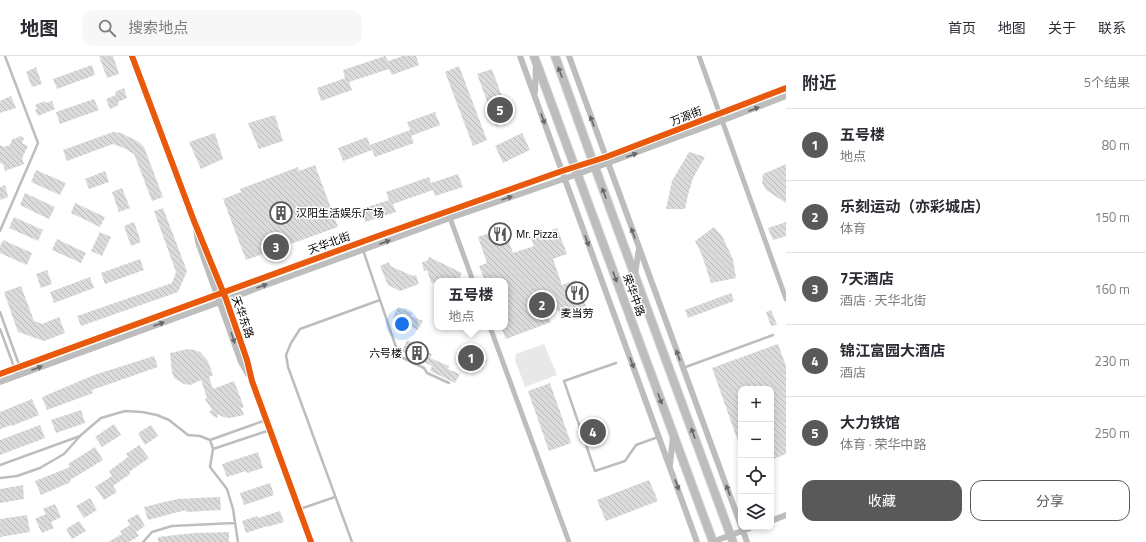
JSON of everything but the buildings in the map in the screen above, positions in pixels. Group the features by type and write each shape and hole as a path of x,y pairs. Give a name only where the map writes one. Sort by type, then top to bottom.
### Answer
{"main road":[{"name":"荣华中路","path":"555,56 732,539"},
{"name":"荣华中路","path":"536,59 713,542"}],"street":[{"name":"天华东路","path":"132,56 194,221 198,242 247,360 252,381 311,542"},
{"path":"520,56 697,542"},
{"path":"569,56 738,517"},
{"path":"699,56 786,299"},
{"path":"534,96 536,59"},
{"name":"万源街","path":"576,171 786,88"},
{"name":"万源街","path":"607,160 721,121 786,96"},
{"name":"天华北街","path":"0,374 220,293 562,171 576,171"},
{"name":"天华北街","path":"0,382 450,218 564,179 576,171"},
{"path":"450,218 472,278"},
{"path":"635,275 639,249"},
{"path":"491,330 569,542"},
{"path":"670,466 673,434"},
{"path":"774,520 786,515"},
{"path":"713,542 732,539 740,530"},
{"path":"743,530 747,542"}],"lane":[{"path":"0,231 38,143 5,56"},
{"path":"363,250 399,356 424,368 427,373 449,384"},
{"path":"352,542 288,367 286,355 291,343 300,329 380,300"},
{"path":"0,312 20,375"},
{"path":"0,330 20,375"},
{"path":"683,368 773,335"},
{"path":"616,363 564,381 595,471 625,461 636,445 659,436"},
{"path":"0,478 18,476 40,468 64,454 81,435 101,418 125,411 157,415 169,420 188,435 200,436 210,440 266,420"},
{"path":"213,449 270,430"},
{"path":"0,465 81,435"},
{"path":"210,440 213,449 210,467 227,489 238,542"},
{"path":"299,510 335,497"},
{"path":"143,542 152,532 167,528 234,522"}],"shaded area":[{"path":"544,344 557,375 525,387 515,360 516,354"}],"cycle path":[{"path":"132,56 194,221 226,299 247,360 252,381 311,542"},
{"path":"0,374 378,236 606,157 786,88"}],"place":[{"name":"大力铁馆","path":"500,110"},
{"name":"汉阳生活娱乐广场","path":"281,213"},
{"name":"Mr. Pizza","path":"500,234"},
{"name":"7天酒店","path":"276,247"},
{"name":"麦当劳","path":"577,293"},
{"name":"乐刻运动（亦彩城店）","path":"542,305"},
{"name":"六号楼","path":"417,353"},
{"name":"五号楼","path":"471,358"},
{"name":"锦江富园大酒店","path":"593,432"}]}
